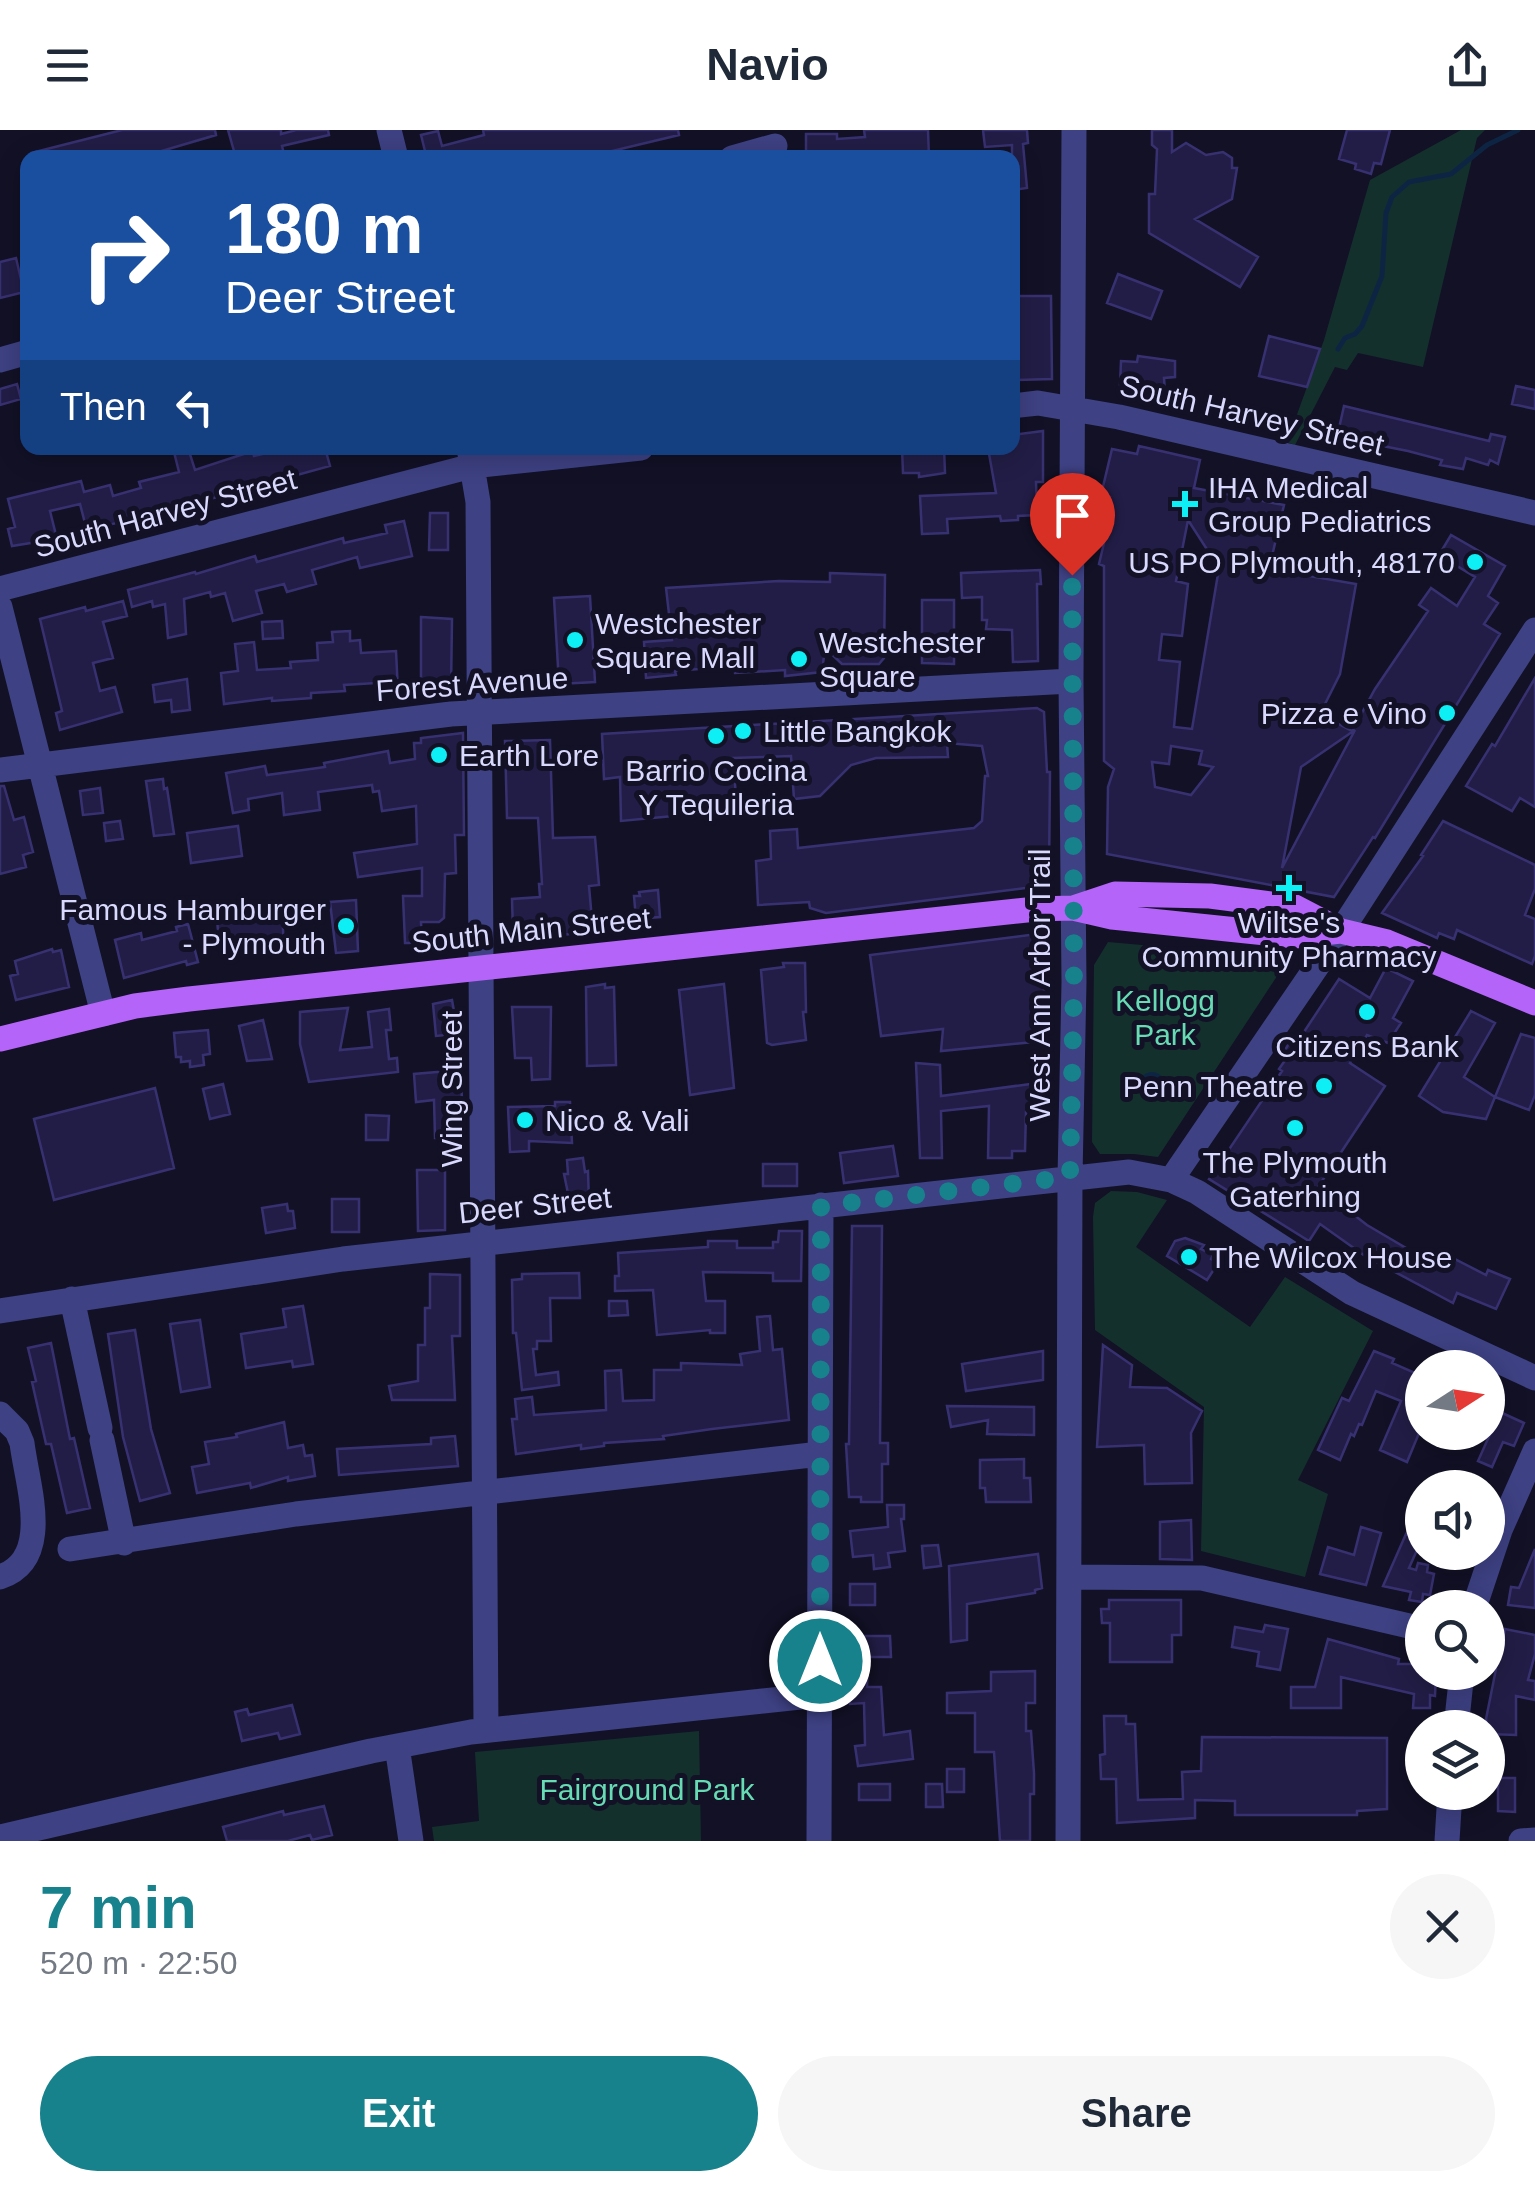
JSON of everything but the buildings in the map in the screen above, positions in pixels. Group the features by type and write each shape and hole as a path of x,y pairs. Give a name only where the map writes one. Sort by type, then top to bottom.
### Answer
{"main road":[{"name":"South Main Street","path":"0,1039 103,1014 189,999 1036,908 1073,908 1112,917 1295,936 1341,931 1386,942 1535,1003"}],"street":[{"name":"West Ann Arbor Trail","path":"1068,1841 1074,130"},
{"name":"South Harvey Street","path":"1020,405 1038,403 1165,426 1535,514"},
{"name":"South Harvey Street","path":"0,589 471,457 509,455"},
{"name":"Wing Street","path":"471,457 478,502 486,1730"},
{"path":"0,607 103,1014"},
{"path":"1535,630 1341,931 1171,1180 1196,1192 1352,1293 1535,1378"},
{"name":"Forest Avenue","path":"0,770 451,714 1071,681"},
{"name":"Deer Street","path":"4,1310 343,1259 1070,1177 1129,1172 1171,1180"},
{"path":"819,1841 821,1206"},
{"path":"72,1299 124,1542"},
{"path":"0,1414 18,1432 51,1546"},
{"path":"1480,1590 1500,1530 1535,1451"},
{"path":"0,1577 51,1546 124,1542 296,1514 820,1454"},
{"path":"1069,1576 1202,1578 1405,1625"},
{"path":"0,1838 397,1746 486,1730 819,1695"},
{"path":"397,1746 410,1841"},
{"path":"1447,1841 1449,1810"},
{"path":"1522,1841 1535,1840"}],"green space":[{"path":"1461,130 1485,130 1477,138 1423,367 1358,353 1347,370 1335,367 1295,445 1287,442 1324,340 1370,180"},
{"name":"Kellogg Park","path":"1108,942 1289,958 1158,1157 1100,1154 1092,1142 1094,965"},
{"path":"1111,1191 1137,1192 1167,1200 1136,1247 1250,1327 1285,1277 1373,1331 1298,1480 1328,1494 1305,1577 1201,1551 1204,1407 1095,1330 1093,1217 1095,1203"},
{"name":"Fairground Park","path":"699,1731 701,1841 434,1841 432,1827 479,1821 475,1752"}],"water":[{"path":"1152,1072 1161,1076 1165,1085 1161,1094 1152,1098 1143,1094 1139,1085 1143,1076"}],"waterway":[{"path":"1338,349 1345,338 1362,326 1382,276 1386,213 1392,197 1409,182 1451,174 1487,145 1518,130"}],"place":[{"name":"IHA Medical Group Pediatrics","path":"1185,504"},
{"name":"US PO Plymouth, 48170","path":"1475,562"},
{"name":"Westchester Square Mall","path":"575,640"},
{"name":"Westchester Square","path":"799,659"},
{"name":"Pizza e Vino","path":"1447,713"},
{"name":"Little Bangkok","path":"743,731"},
{"name":"Barrio Cocina Y Tequileria","path":"716,736"},
{"name":"Earth Lore","path":"439,755"},
{"name":"Wiltse's Community Pharmacy","path":"1289,888"},
{"name":"Famous Hamburger - Plymouth","path":"346,926"},
{"name":"Citizens Bank","path":"1367,1012"},
{"name":"Penn Theatre","path":"1324,1086"},
{"name":"Nico & Vali","path":"525,1120"},
{"name":"The Plymouth Gaterhing","path":"1295,1128"},
{"name":"The Wilcox House","path":"1189,1257"}],"route":[{"path":"820,1661 821,1206 1070,1177 1074,982 1072,575"}]}
